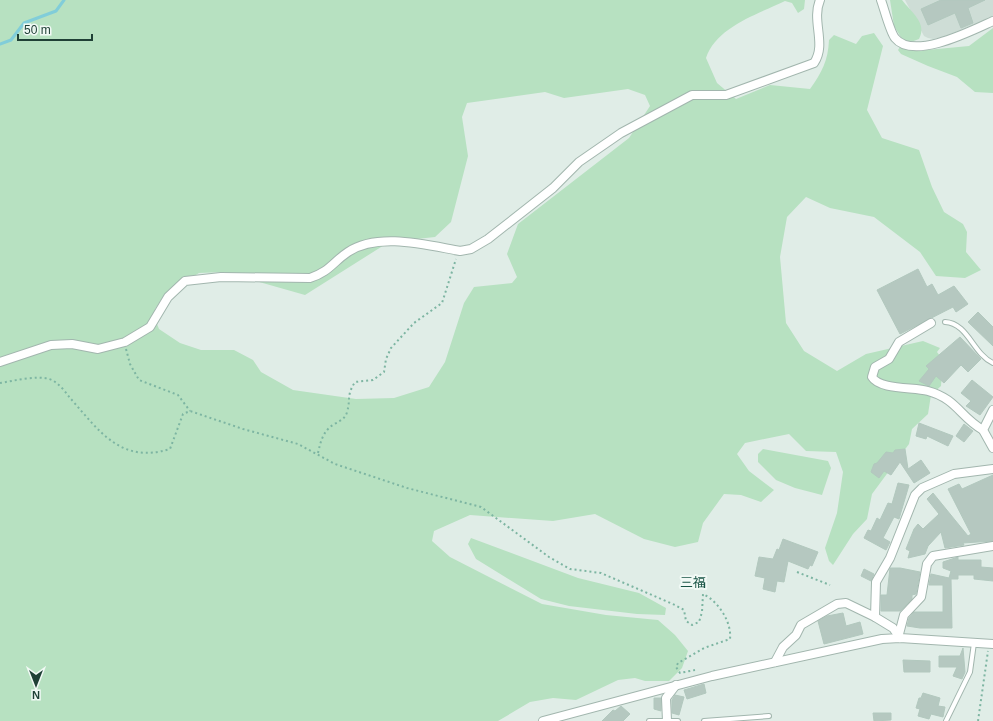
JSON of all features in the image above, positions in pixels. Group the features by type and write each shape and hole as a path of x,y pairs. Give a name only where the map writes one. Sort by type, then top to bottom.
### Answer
{"street":[{"path":"0,362 51,345 72,344 98,350 125,342 150,327 168,297 185,281 221,277 310,278 323,274 348,252 382,241 460,250 471,249 488,239 553,188 579,162 615,137 692,95 726,95 814,63 818,57 820,49 817,11 820,0"},
{"path":"881,0 894,38 903,44 930,45 955,37 993,21"},
{"path":"931,323 899,342 889,358 875,367 872,377 879,383 926,390 944,396 967,418 984,430 993,448"},
{"path":"984,430 993,410"},
{"path":"875,617 876,582 890,558 917,492 942,478 954,474 993,469"},
{"path":"899,636 902,619 922,597 927,564 933,556 993,546"},
{"path":"775,662 783,647 796,634 801,625 838,604 846,602 893,628 899,636"},
{"path":"543,721 676,685 775,662 899,636 991,644"},
{"path":"667,721 666,698 676,685"}],"lane":[{"path":"945,322 957,325 982,354 993,363"},
{"path":"946,720 970,672 974,643"},
{"path":"704,721 769,716"},
{"path":"649,721 678,721"}],"path":[{"path":"318,453 320,441 330,427 340,421 347,412 349,391 355,382 373,380 384,372 386,359 391,348 414,323 442,303 452,268 460,250"},
{"path":"125,342 130,364 139,380 178,395 190,411 243,429 298,444 318,453 335,464 407,488 481,507 549,557 570,569 601,573 675,605 684,610 686,621 692,625 700,622 703,594 709,597 722,611 731,631 730,639 704,648 678,663 676,667 680,673 701,669"},
{"path":"0,383 48,378 58,383 100,432 116,443 135,453 154,454 170,449 183,414 190,411"},
{"path":"797,572 830,585"},
{"path":"978,721 991,644"}],"shaded area":[{"path":"905,0 993,0 993,17 943,37 933,39 924,36"}],"green space":[{"path":"0,0 805,0 804,9 798,13 792,3 785,1 739,23 728,30 711,47 706,58 717,83 736,99 770,85 810,89 824,66 829,40 834,35 856,44 862,36 874,33 883,46 867,110 882,138 919,150 932,187 944,212 963,224 967,232 966,252 981,270 965,278 936,276 920,252 874,217 830,208 806,197 787,217 780,257 786,323 804,351 837,371 866,354 923,341 940,348 937,352 943,360 941,386 931,395 928,414 912,429 909,444 872,494 867,519 853,534 833,565 829,561 825,548 837,513 843,472 836,452 806,451 789,434 745,443 737,454 749,471 774,490 761,502 741,495 724,494 703,523 698,542 675,547 644,539 595,514 553,521 470,515 434,531 432,541 450,557 542,604 606,615 658,620 675,635 688,651 682,668 669,681 645,681 635,678 618,680 576,700 553,698 530,702 498,721 0,721","holes":["628,89 645,95 650,106 629,138 518,224 507,254 517,277 512,283 474,287 464,303 445,362 429,387 394,398 356,399 293,390 261,372 253,360 234,350 201,350 180,343 159,329 155,319 155,309 165,294 199,273 224,272 305,295 389,242 435,237 451,222 468,156 462,117 467,103 545,92 564,98"]},
{"path":"890,0 902,0 917,18 921,28 919,39 911,42 902,39 894,26"},
{"path":"993,28 993,93 975,92 957,77 901,54 898,50 900,47 916,51 969,46"},
{"path":"763,449 828,461 831,468 822,495 795,488 776,480 758,462 758,454"},
{"path":"471,538 578,578 639,593 666,608 665,615 637,614 569,606 541,599 476,559 468,544"}],"building":[{"path":"941,0 985,0 968,8 973,23 961,28 955,13 928,25 921,9"},
{"path":"918,269 927,287 932,284 938,295 954,286 968,304 956,312 953,307 900,334 877,290"},
{"path":"978,312 993,327 993,346 968,322"},
{"path":"960,337 981,359 968,372 961,365 944,383 936,376 929,386 919,381 929,369 926,366"},
{"path":"972,380 993,397 980,415 966,406 971,401 961,393"},
{"path":"919,423 953,436 948,446 927,436 926,439 916,436"},
{"path":"964,424 973,431 964,442 956,436"},
{"path":"905,449 908,469 921,460 930,473 914,483 900,462 891,475 884,471 879,478 871,472 874,464 877,463 886,452 893,453 895,450"},
{"path":"993,475 993,541 963,543 964,545 945,548 941,532 928,546 925,554 908,558 910,551 906,549 914,529 918,524 923,529 939,514 927,499 933,493 968,536 971,534 948,489 959,484 962,489"},
{"path":"898,483 909,485 899,519 894,517 883,538 890,542 886,550 864,538 868,530 871,531 877,518 880,520 888,503 892,504"},
{"path":"783,539 818,552 812,566 810,565 808,569 788,561 784,582 777,581 775,592 763,589 765,578 755,576 759,557 773,559 777,549 779,550"},
{"path":"958,557 958,560 981,560 981,567 993,568 993,581 974,579 974,575 958,575 958,579 951,579 952,628 920,628 907,626 909,618 914,612 943,612 943,585 929,585 931,574 949,578 951,571 943,568 943,562"},
{"path":"890,568 900,568 920,572 916,594 912,595 912,599 900,611 881,611 881,595 887,595"},
{"path":"864,569 874,574 871,581 861,576"},
{"path":"843,613 846,626 860,622 863,634 824,644 818,621 827,616"},
{"path":"963,648 965,672 962,679 953,676 957,667 939,667 939,656 960,656"},
{"path":"903,660 930,661 930,672 904,672"},
{"path":"704,684 706,693 687,699 684,690"},
{"path":"923,693 940,698 938,706 945,707 943,717 931,714 929,719 918,716 920,709 916,708 919,698 921,698"},
{"path":"675,695 684,697 679,715 672,713 672,700"},
{"path":"654,698 661,698 661,711 654,709"},
{"path":"621,706 630,714 623,721 602,721 613,710 615,711"},
{"path":"873,713 891,713 891,720 874,721"}],"waterway":[{"path":"0,44 11,40 24,23 56,11 64,0"}],"district":[{"name":"三福","path":"693,582"}]}
